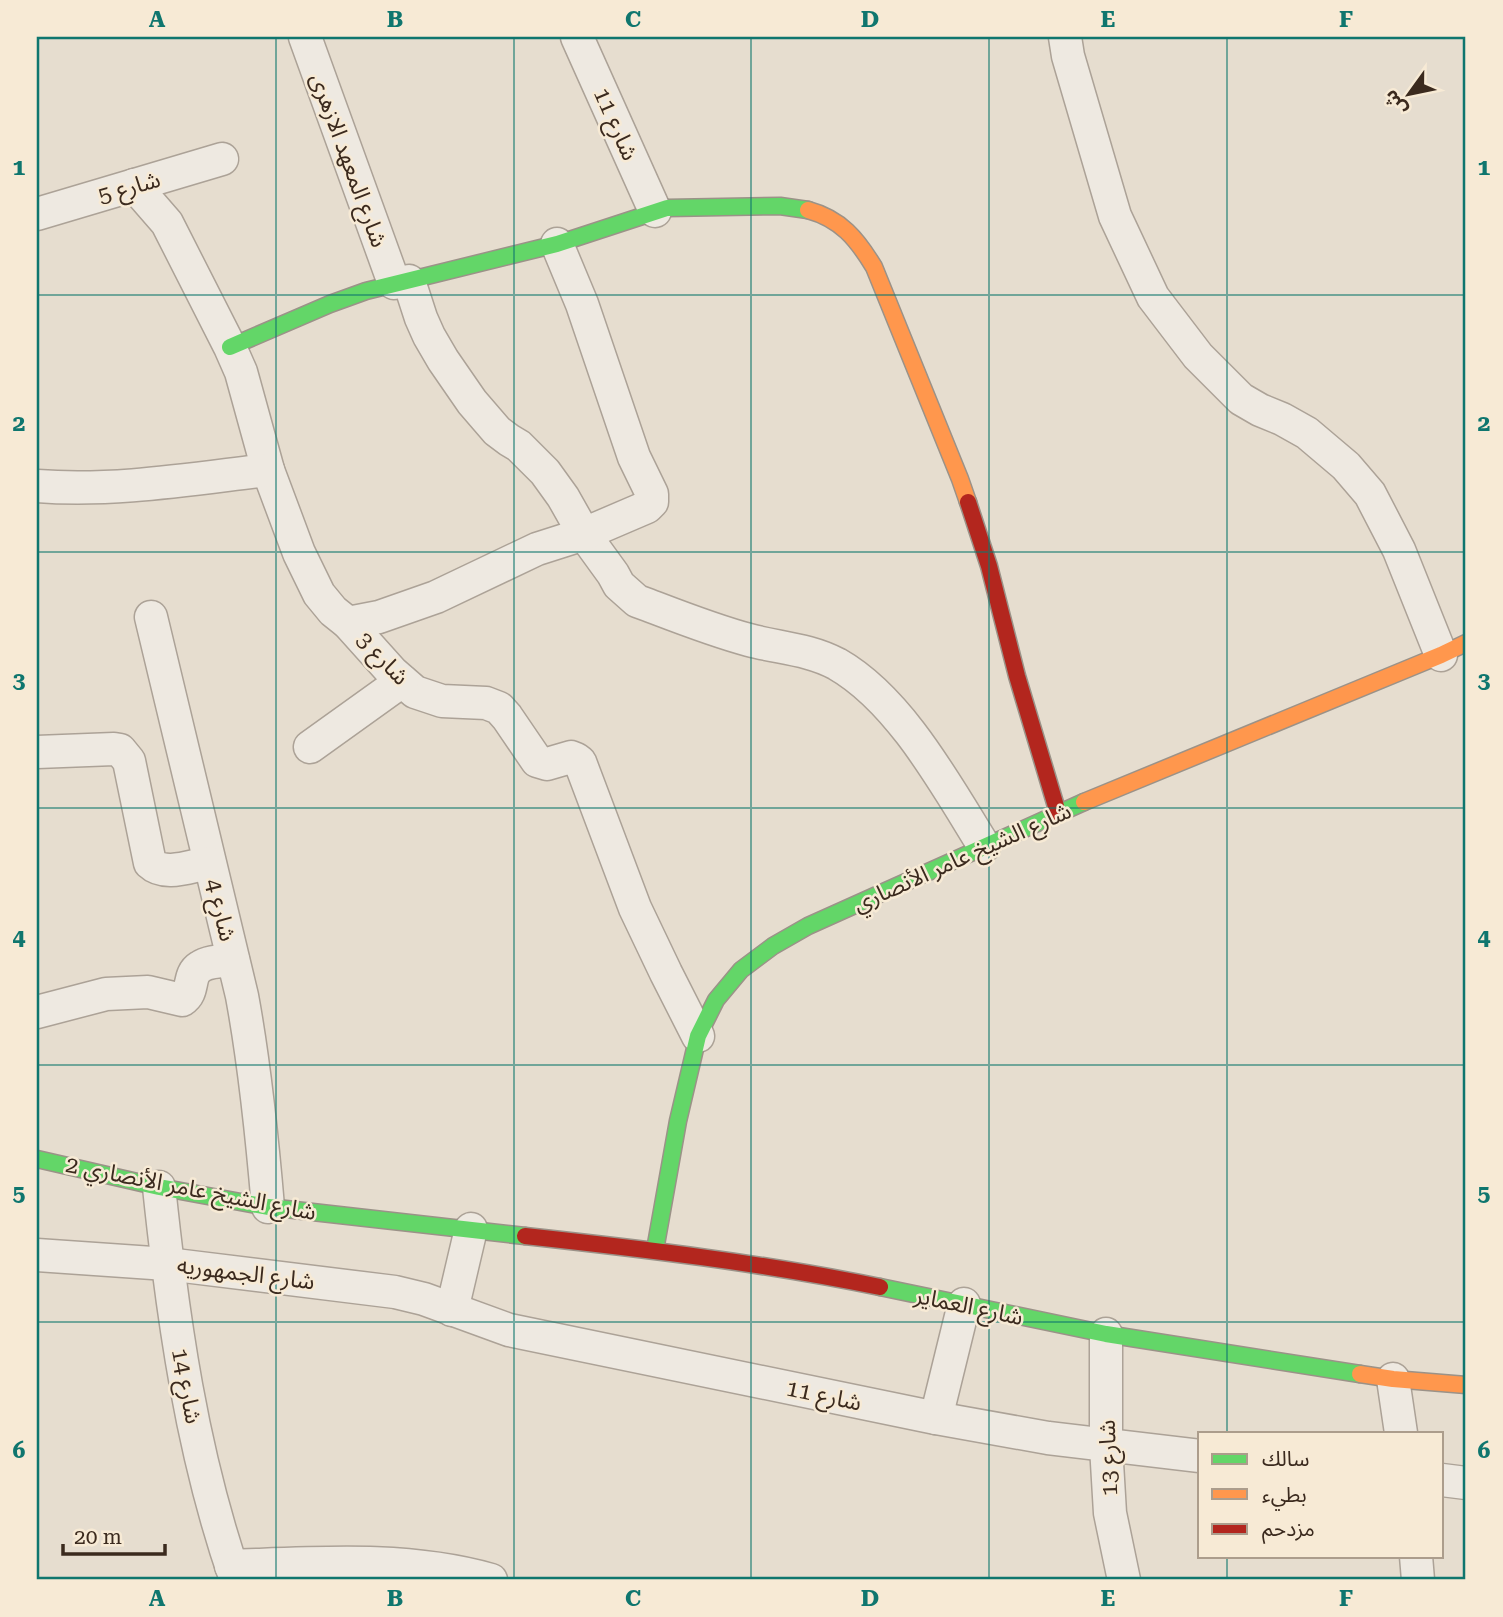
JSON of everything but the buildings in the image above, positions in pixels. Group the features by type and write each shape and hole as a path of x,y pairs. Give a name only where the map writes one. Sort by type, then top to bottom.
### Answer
{"street":[{"name":"شارع المعهد الازهرى","path":"305,37 402,282 443,360 486,419 545,471 619,585 637,601 729,635 811,653 837,664 861,681 915,740 984,846"},
{"name":"شارع 11","path":"577,37 655,211"},
{"path":"1065,37 1068,56 1115,216 1153,297 1198,356 1241,399 1307,433 1346,466 1370,494 1454,649"},
{"name":"شارع 5","path":"37,214 222,159"},
{"name":"شارع 3","path":"134,185 167,223 230,347 241,372 268,470 299,553 319,594 415,692 442,701 486,703 499,708 537,761 547,764 571,757 580,762 635,908 698,1036"},
{"path":"230,347 330,304 402,282 557,244 667,208 780,206 803,208 823,214 843,226 860,244 874,267 960,480 989,566 1017,676 1058,813"},
{"path":"348,623 379,617 436,597 537,549 584,534 647,508 652,502 652,494 634,457 582,304 557,244"},
{"path":"37,486 68,489 107,488 268,470"},
{"name":"شارع 4","path":"151,617 242,996 260,1112 268,1207"},
{"name":"شارع الشيخ عامر الأنصاري","path":"655,1250 678,1121 698,1036 716,1000 741,970 773,946 808,926 984,846 1454,649"},
{"path":"310,747 402,681"},
{"path":"37,752 120,750 129,761 149,863 164,871 209,863"},
{"path":"37,1012 106,994 148,992 182,1000 188,997 191,991 198,968 205,964 233,960"},
{"name":"شارع الشيخ عامر الأنصاري 2","path":"37,1159 159,1187 268,1207 471,1229"},
{"name":"شارع 14","path":"159,1187 178,1342 192,1418 209,1492 233,1573"},
{"path":"452,1310 471,1229"},
{"name":"شارع العماير","path":"471,1229 655,1250 844,1280 1106,1334 1393,1379 1466,1385"},
{"name":"شارع الجمهوريه","path":"37,1255 167,1264 395,1292 452,1310"},
{"path":"936,1418 964,1304"},
{"name":"شارع 11","path":"452,1310 509,1330 936,1418 1048,1438 1198,1456"},
{"name":"شارع 13","path":"1106,1334 1105,1446 1110,1513 1124,1580"},
{"path":"1393,1379 1401,1432"},
{"path":"1444,1480 1466,1483"},
{"path":"1416,1558 1418,1580"},
{"path":"233,1573 294,1564 419,1565 491,1580"}],"traffic: fast":[{"path":"230,347 366,291 557,244 667,208 780,206 808,210"},
{"path":"655,1250 678,1121 698,1036 716,1000 741,970 773,946 808,926 1084,802"},
{"path":"37,1159 159,1187 268,1207 525,1236"},
{"path":"880,1287 1106,1334 1360,1374"}],"traffic: slow":[{"path":"808,210 830,219 847,231 874,267 968,502"},
{"path":"1084,802 1466,643"},
{"path":"1360,1374 1466,1385"}],"traffic: jam":[{"path":"968,502 989,566 1017,676 1058,813"},
{"path":"525,1236 748,1264 880,1287"}]}
